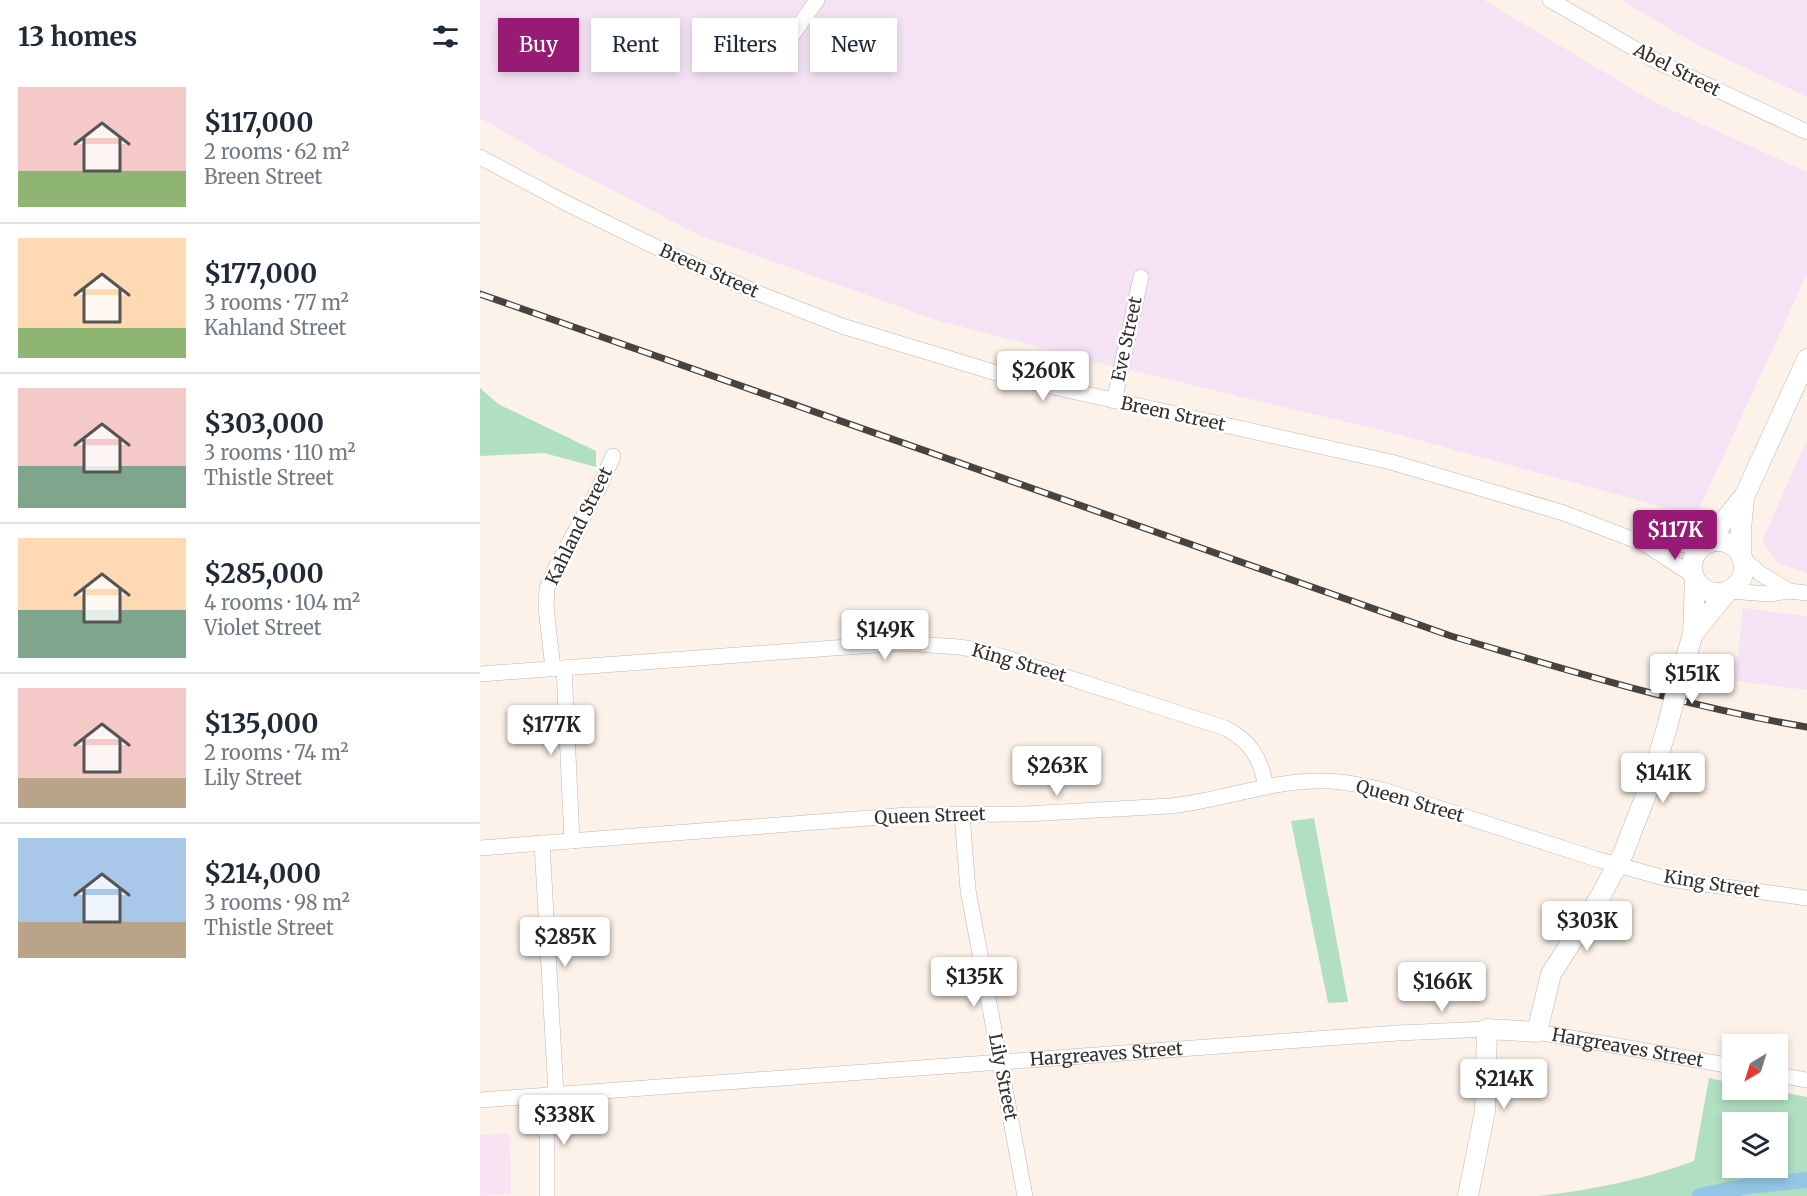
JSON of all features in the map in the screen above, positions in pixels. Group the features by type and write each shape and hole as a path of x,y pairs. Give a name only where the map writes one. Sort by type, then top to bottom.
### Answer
{"street":[{"path":"798,27 817,0"},
{"name":"Abel Street","path":"1550,0 1658,62 1807,132"},
{"name":"Breen Street","path":"480,157 564,202 674,256 842,326 1013,378 1391,462 1564,513 1645,544 1694,578"},
{"name":"Eve Street","path":"1114,401 1141,277"},
{"path":"1537,1032 1551,974 1618,865 1649,787 1693,634 1693,559 1745,495 1807,359"},
{"name":"Kahland Street","path":"572,841 558,668 546,607 547,588 613,456"},
{"path":"1745,495 1741,529 1741,557 1761,574 1789,591"},
{"path":"1693,634 1728,591 1740,580 1744,566 1736,549 1721,542 1705,545"},
{"name":"Breen Street","path":"1645,544 1705,545"},
{"path":"1694,578 1705,590 1719,593 1728,591 1769,594 1789,591 1807,593"},
{"name":"King Street","path":"480,674 902,643 968,648 1225,728 1238,735 1253,749 1262,768 1266,787"},
{"name":"Queen Street","path":"480,848 908,814 1059,813 1170,806 1200,802 1266,787 1318,781 1383,790 1618,865"},
{"name":"Lily Street","path":"962,815 968,890 1025,1196"},
{"path":"542,843 552,1095 547,1196"},
{"name":"King Street","path":"1618,865 1676,880 1807,898"},
{"path":"1469,1190 1485,1111 1487,1029"},
{"name":"Hargreaves Street","path":"480,1100 1398,1033 1487,1029 1537,1032 1722,1064"},
{"path":"1788,1077 1807,1080"}],"shaded area":[{"path":"480,0 1484,0 1654,102 1807,172 1807,274 1696,516 1400,435 1088,360 936,320 699,235 546,156 480,118"},
{"path":"1621,0 1807,0 1807,97 1699,46"},
{"path":"1807,439 1807,573 1778,563 1762,541"},
{"path":"1743,608 1807,616 1807,690 1735,681"},
{"path":"510,1133 511,1194 480,1196 480,1135"}],"green space":[{"path":"480,388 498,404 596,451 596,467 544,453 480,456"},
{"path":"1314,818 1348,1002 1328,1003 1291,821"},
{"path":"1709,1078 1722,1081 1722,1100 1788,1100 1788,1093 1807,1097 1807,1196 1539,1196 1579,1191 1656,1173 1694,1161"}],"waterway":[{"path":"1700,1196 1748,1186 1807,1180"}],"railway":[{"path":"480,294 1451,636 1672,698 1807,727"}]}
